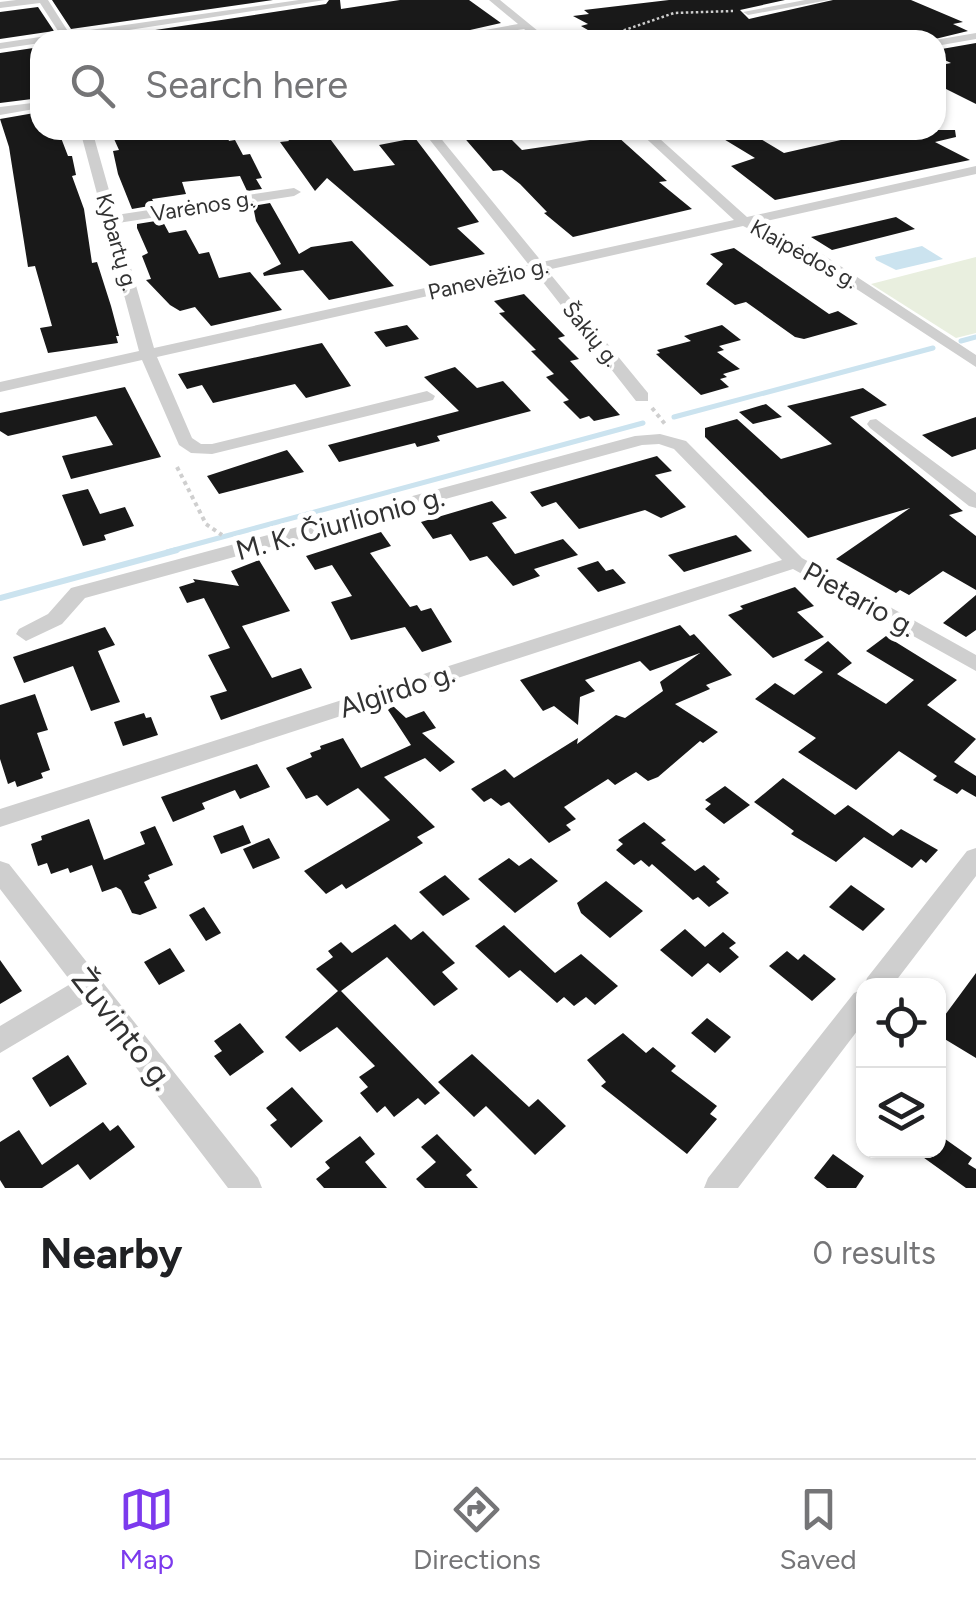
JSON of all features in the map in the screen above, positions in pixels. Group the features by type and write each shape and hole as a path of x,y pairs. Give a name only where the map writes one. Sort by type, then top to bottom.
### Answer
{"street":[{"path":"0,5 42,0 62,30"},
{"path":"133,30 177,26 320,0"},
{"path":"494,0 532,30"},
{"path":"748,12 824,0"},
{"path":"501,30 527,26"},
{"path":"946,41 976,36"},
{"path":"0,46 30,41"},
{"path":"0,111 30,106"},
{"name":"Kybartų g.","path":"89,140 148,354 185,441 197,449 212,450 427,396"},
{"name":"Šakių g.","path":"436,140 642,397"},
{"name":"Klaipėdos g.","path":"655,140 743,221 818,257 976,362"},
{"name":"Panevėžio g.","path":"0,387 976,170"},
{"name":"Varėnos g.","path":"110,220 294,192"},
{"path":"876,424 976,502"},
{"name":"M. K. Čiurlionio g.","path":"26,634 55,619 78,593 641,440 667,440"},
{"name":"Pietario g.","path":"667,440 684,449 795,562 976,664"},
{"name":"Algirdo g.","path":"0,818 795,562"},
{"path":"882,978 976,858"},
{"name":"Žuvinto g.","path":"0,870 247,1188"},
{"path":"0,1041 90,986"},
{"path":"718,1188 856,1011"}],"path":[{"path":"623,30 641,20 704,10 748,12"},
{"path":"642,397 668,428 667,440"},
{"path":"177,468 206,524 220,532"}],"green space":[{"path":"976,257 976,333 956,338 871,284"}],"water":[{"path":"922,246 943,259 896,270 875,257"}],"building":[{"path":"52,0 273,0 71,29"},
{"path":"329,0 340,0 341,9 400,0 469,0 501,23 470,30 155,30 326,4"},
{"path":"669,0 785,0 740,10 749,19 833,0 911,0 963,22 953,24 968,31 946,36 946,30 588,30 581,26 588,24 573,16 589,14 584,10"},
{"path":"38,7 53,30 30,30 30,35 0,39 0,12"},
{"path":"976,43 976,104 946,89 946,64 951,63 946,61 946,48"},
{"path":"30,48 30,99 0,103 0,53"},
{"path":"30,114 30,140 62,140 68,156 72,156 76,175 72,176 84,209 92,263 97,262 118,343 48,353 40,328 52,326 35,266 28,267 9,147 0,119"},
{"path":"946,130 955,130 956,137 946,139"},
{"path":"114,140 235,140 243,155 250,154 262,178 256,179 262,189 247,191 240,176 182,182 186,194 152,199 155,205 132,209 118,174 113,151 119,150"},
{"path":"331,140 354,171 395,165 379,145 417,140 479,222 457,228 485,254 430,266 327,178 315,191 280,142"},
{"path":"466,140 512,140 522,150 590,140 621,140 667,181 659,182 692,209 573,237 544,213 547,212 520,184 502,170 493,171"},
{"path":"725,140 762,140 784,153 841,140 943,140 935,142 970,160 775,200 731,166 755,158"},
{"path":"270,203 299,254 311,247 352,241 394,286 329,300 303,270 264,276 263,273 281,264 256,221 253,206"},
{"path":"896,217 915,229 832,250 811,237"},
{"path":"162,220 169,233 186,230 199,254 209,252 219,278 250,272 282,310 211,326 195,307 180,311 170,305 146,280 151,279 142,256 148,253 137,228 137,224"},
{"path":"734,248 829,314 838,311 858,324 804,339 795,337 746,302 735,305 706,284 723,264 710,254"},
{"path":"524,294 565,336 558,338 579,359 570,361 620,415 594,421 589,416 580,419 563,402 569,400 546,377 554,374 499,313 505,312 494,301"},
{"path":"407,325 419,339 386,347 374,332"},
{"path":"722,325 741,340 719,346 724,350 717,352 740,369 723,374 727,377 720,379 729,387 701,395 656,354 660,353 657,350 691,341 684,336"},
{"path":"322,343 351,386 306,398 295,384 213,403 202,385 187,389 178,374"},
{"path":"455,367 477,388 503,381 531,411 437,436 440,441 417,447 415,443 339,462 328,445 459,411 424,377"},
{"path":"125,387 161,457 71,479 62,456 113,445 96,416 8,436 0,431 0,413"},
{"path":"863,388 887,405 850,417 963,511 949,515 976,536 976,590 943,571 909,595 900,590 896,593 836,559 910,508 808,538 705,437 705,428 737,419 781,459 832,444 787,406"},
{"path":"766,404 782,417 753,424 739,412"},
{"path":"976,417 976,449 952,457 922,435"},
{"path":"287,450 304,472 219,494 207,476"},
{"path":"657,456 672,471 655,475 686,507 661,518 645,510 579,529 556,502 542,507 530,492"},
{"path":"88,489 100,514 125,507 134,526 83,546 62,495"},
{"path":"492,501 507,518 492,523 515,554 563,539 578,555 534,569 540,576 513,586 487,556 470,561 451,534 433,539 421,522"},
{"path":"381,532 391,546 370,553 410,607 417,605 421,611 431,608 452,642 422,652 405,627 351,640 331,602 352,596 332,565 315,570 306,556"},
{"path":"736,535 752,551 684,572 668,555"},
{"path":"259,560 290,611 242,626 272,678 301,668 312,688 221,720 210,696 227,691 208,655 230,648 204,598 187,603 179,587 195,582 193,579 239,586 231,571"},
{"path":"598,561 626,583 598,592 577,568"},
{"path":"795,587 814,606 797,612 824,637 773,658 728,615 743,609 740,606"},
{"path":"976,595 976,630 966,637 943,623"},
{"path":"680,625 690,636 694,634 732,675 675,704 718,732 703,743 700,741 658,777 648,781 636,772 615,785 608,779 564,807 576,819 566,825 571,830 549,843 509,802 501,806 491,798 484,802 471,789 505,769 514,778 578,738 577,744 616,715 625,718 663,691 660,682 700,653 650,671 640,661 585,680 595,691 580,697 578,725 554,706 543,711 520,680"},
{"path":"105,627 115,645 98,651 120,702 91,711 73,666 24,683 13,657"},
{"path":"886,636 957,680 927,705 976,739 954,762 976,776 976,797 962,789 957,794 933,780 937,776 899,751 856,790 798,752 816,738 755,699 775,683 794,695 823,672 804,660 828,641 852,663 837,674 886,704 914,680 866,651"},
{"path":"35,694 48,730 37,733 50,770 41,773 43,778 17,787 15,781 8,784 0,759 0,705"},
{"path":"393,706 406,718 424,711 436,728 422,733 455,762 440,772 425,758 384,777 435,827 417,837 423,843 346,889 342,884 326,894 304,871 390,820 358,788 327,806 317,795 306,799 286,768 312,757 310,753 321,749 320,746 343,738 361,768 411,745 388,710"},
{"path":"144,713 146,718 151,717 158,735 123,746 114,722"},
{"path":"257,764 270,787 240,799 235,790 202,803 205,809 173,822 161,797"},
{"path":"783,778 835,815 848,805 893,836 901,829 938,850 926,863 921,859 912,868 864,837 836,862 791,834 794,831 754,802"},
{"path":"725,786 750,805 724,824 705,809 711,804 705,800"},
{"path":"89,819 104,860 145,844 140,832 155,826 173,865 148,875 150,879 144,882 157,908 140,915 132,913 121,890 116,887 102,892 92,865 70,873 68,868 51,874 47,863 38,866 31,844 42,840 41,836"},
{"path":"644,822 666,840 661,843 695,871 704,865 729,893 709,907 698,897 693,900 652,864 649,867 641,860 634,865 616,850 623,844 618,840"},
{"path":"243,825 251,843 221,854 213,836"},
{"path":"269,838 280,858 253,869 243,849"},
{"path":"509,858 519,866 531,858 558,881 515,913 478,879"},
{"path":"445,875 470,899 443,916 419,892"},
{"path":"606,881 643,911 610,938 581,913 577,903"},
{"path":"851,885 885,909 863,931 829,907"},
{"path":"204,907 221,933 206,941 189,915"},
{"path":"395,924 411,940 423,931 455,963 442,972 458,989 434,1006 387,957 341,991 440,1093 425,1105 418,1098 394,1117 385,1106 377,1113 360,1093 368,1087 359,1077 375,1066 337,1027 300,1052 285,1037 338,991 316,969 333,957 328,951 341,942 352,953"},
{"path":"504,925 555,973 581,954 618,986 595,1005 586,997 574,1006 564,997 557,1003 520,970 509,978 475,946"},
{"path":"685,929 705,947 723,932 736,943 729,948 739,957 720,973 708,963 692,977 660,950"},
{"path":"170,948 185,971 159,985 144,962"},
{"path":"787,951 798,960 804,954 836,979 812,1001 769,966"},
{"path":"0,960 22,991 0,1004"},
{"path":"976,973 976,1058 946,1040 946,1014"},
{"path":"707,1018 731,1037 715,1053 691,1033"},
{"path":"240,1023 264,1052 230,1076 214,1056 222,1051 214,1041"},
{"path":"623,1033 646,1053 653,1047 676,1066 671,1071 717,1106 710,1114 717,1119 687,1154 601,1086 606,1082 587,1060"},
{"path":"472,1054 529,1107 538,1099 566,1126 535,1155 486,1106 474,1117 438,1082"},
{"path":"68,1055 87,1084 50,1107 32,1078"},
{"path":"292,1087 323,1121 291,1148 270,1125 277,1120 266,1108"},
{"path":"103,1122 110,1131 118,1125 135,1147 90,1180 78,1164 42,1188 5,1188 0,1180 0,1142 19,1130 42,1165"},
{"path":"437,1134 472,1170 466,1175 478,1188 425,1188 416,1179 436,1162 421,1147"},
{"path":"360,1136 375,1154 365,1162 387,1188 324,1188 316,1179 330,1168 325,1162"},
{"path":"946,1140 972,1158 968,1164 976,1169 976,1188 966,1188 924,1158 946,1158"},
{"path":"833,1154 864,1176 856,1188 827,1188 814,1178"}],"waterway":[{"path":"961,341 976,337"},
{"path":"674,417 933,348"},
{"path":"167,552 643,423"},
{"path":"0,598 177,550"}]}
